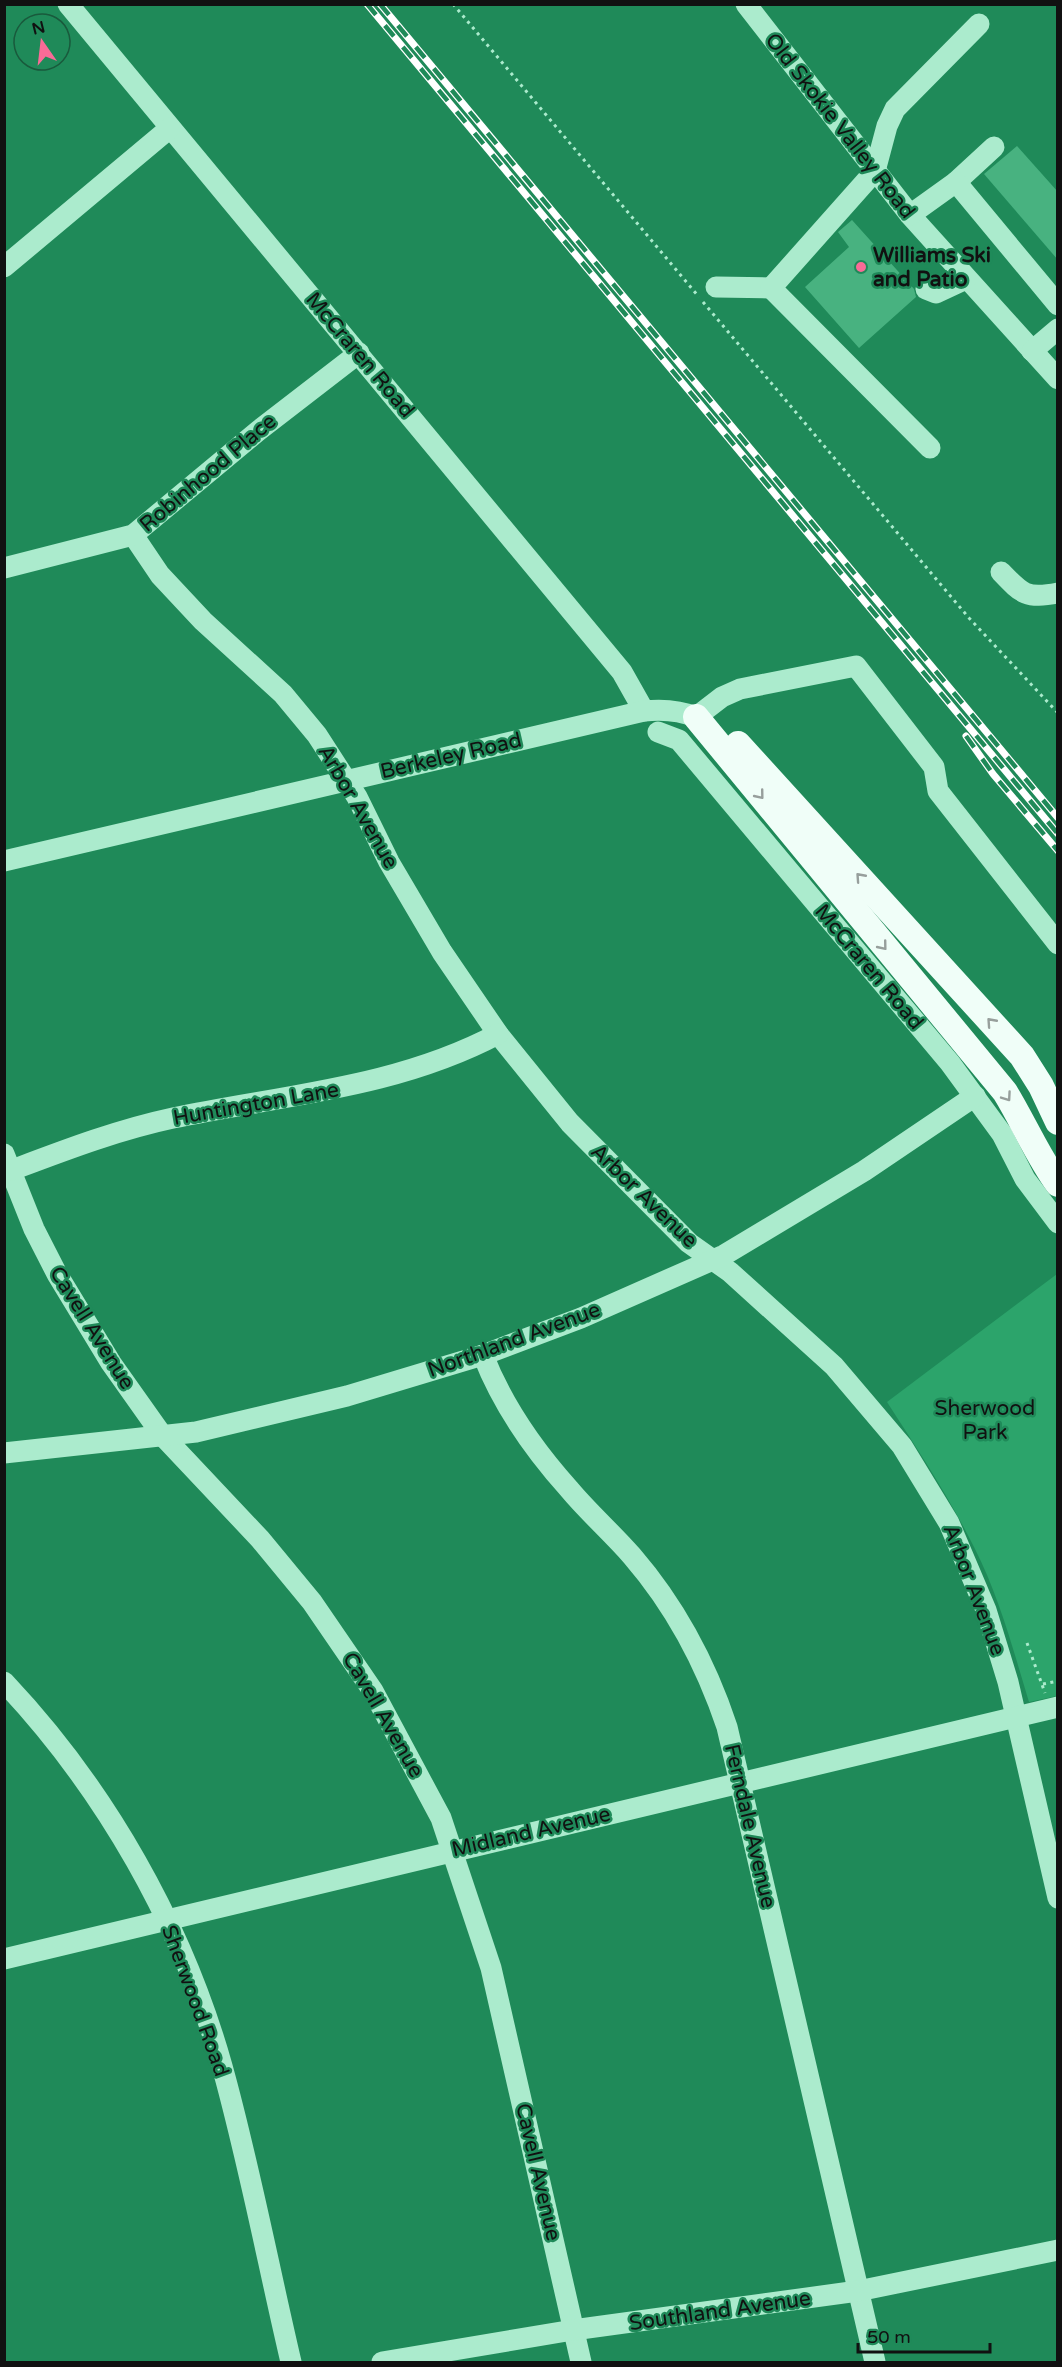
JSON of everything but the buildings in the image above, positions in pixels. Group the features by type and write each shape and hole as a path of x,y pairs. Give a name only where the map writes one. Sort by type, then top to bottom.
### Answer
{"main road":[{"path":"696,717 722,726 1022,1056 1041,1086 1058,1122"},
{"path":"696,717 1005,1092 1040,1158 1058,1184"}],"street":[{"name":"McCraren Road","path":"68,4 359,352 622,672 644,711"},
{"name":"Old Skokie Valley Road","path":"747,4 910,215 1058,379"},
{"path":"771,288 875,171 886,126 895,109 979,24"},
{"path":"4,267 170,128"},
{"path":"910,215 956,182 994,147"},
{"path":"956,182 1058,305"},
{"path":"926,289 936,293 966,279"},
{"path":"716,287 771,288 930,448"},
{"path":"1032,351 1058,329"},
{"name":"Robinhood Place","path":"4,568 133,535 258,431 359,352"},
{"name":"Arbor Avenue","path":"133,535 160,575 174,591 283,694 317,735 347,781 389,862 442,952 498,1034 570,1123 667,1222 710,1259 730,1272 834,1366 902,1446 960,1547 986,1610 1008,1682 1058,1898"},
{"path":"1001,573 1019,591 1028,596 1058,592"},
{"path":"696,717 722,697 740,689 856,666 934,767 938,791 1058,944"},
{"name":"Berkeley Road","path":"4,861 644,711 681,712 696,717"},
{"name":"McCraren Road","path":"658,732 679,740 975,1096 1002,1134 1025,1179 1058,1223"},
{"name":"Huntington Lane","path":"8,1162 174,1118 355,1086 469,1049 498,1034"},
{"name":"Northland Avenue","path":"4,1453 196,1432 347,1396 483,1355 581,1318 710,1259 724,1255 864,1171 975,1096"},
{"name":"Cavell Avenue","path":"8,1162 34,1229 57,1274 111,1363 162,1435 260,1539 312,1602 373,1691 441,1818 491,1968 581,2362"},
{"name":"Ferndale Avenue","path":"483,1355 496,1383 544,1460 632,1556 671,1606 713,1686 727,1727 875,2362"},
{"name":"Sherwood Road","path":"4,1682 33,1712 76,1768 117,1830 179,1948 222,2066 291,2362"},
{"name":"Midland Avenue","path":"4,1959 1053,1708"},
{"name":"Southland Avenue","path":"382,2362 573,2330 858,2291 1058,2250"}],"path":[{"path":"453,4 969,618 1058,713"},
{"path":"1027,1643 1053,1708"},
{"path":"1043,1684 1058,1681"}],"green space":[{"name":"Sherwood Park","path":"1057,1274 1057,1696 1029,1702 1005,1623 983,1566 944,1492 887,1402"}],"railway":[{"path":"367,4 1058,834"},
{"path":"380,4 1058,818"},
{"path":"966,736 993,774 1058,851"}],"place":[{"name":"Williams Ski and Patio","path":"861,267"}]}
